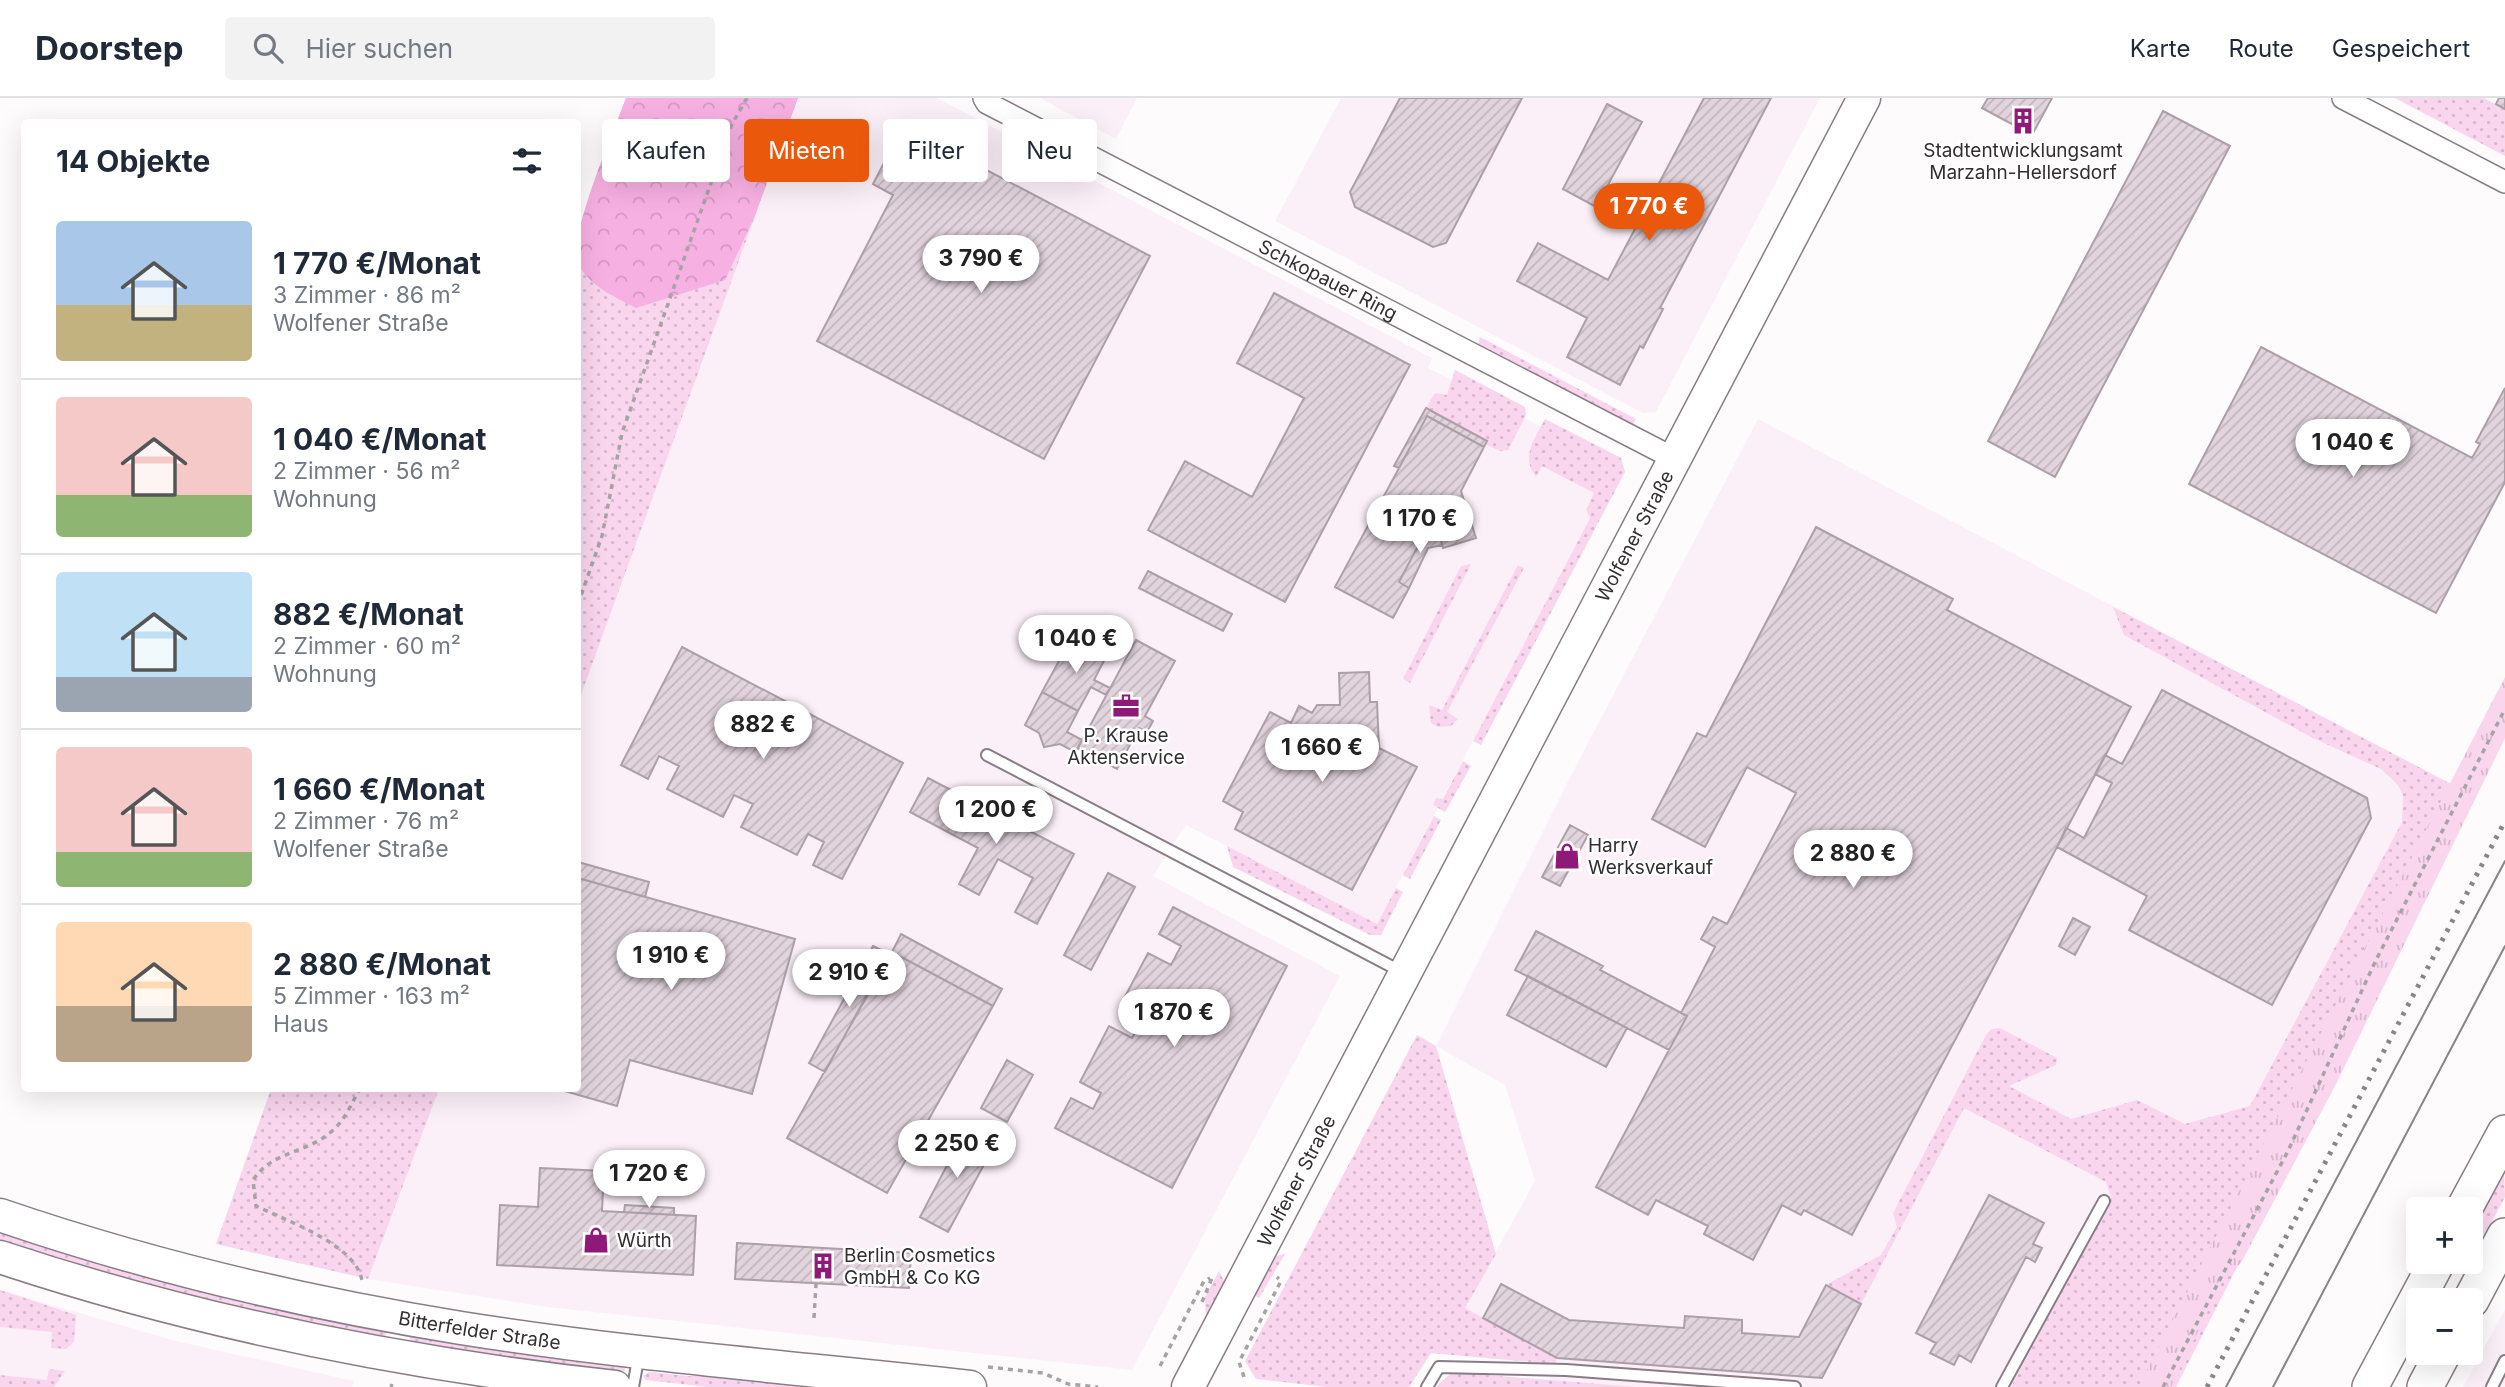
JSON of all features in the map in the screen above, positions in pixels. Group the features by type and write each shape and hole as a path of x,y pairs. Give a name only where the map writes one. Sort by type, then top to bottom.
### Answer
{"main road":[{"name":"Wolfener Straße","path":"1188,1387 1864,98"},
{"path":"2470,1197 2505,1133"},
{"name":"Bitterfelder Straße","path":"0,1215 170,1266 284,1293 442,1325 882,1382 974,1376"},
{"path":"2477,1288 2505,1236"},
{"name":"Bitterfelder Straße","path":"0,1257 161,1305 312,1339 442,1365 615,1387"},
{"path":"2370,1387 2429,1274"},
{"path":"2438,1274 2457,1288"},
{"path":"2424,1387 2436,1365"}],"street":[{"name":"Schkopauer Ring","path":"984,98 998,109 1675,459"},
{"path":"2343,98 2505,182"}],"lane":[{"path":"987,755 1405,974"},
{"path":"2002,1387 2104,1201"},
{"path":"633,1387 639,1351"},
{"path":"2492,1387 2505,1361"},
{"path":"1427,1387 1439,1367 1566,1370 1796,1387"}],"path":[{"path":"581,596 602,536 622,433 733,124 747,98"},
{"path":"2163,1387 2288,1152 2375,962 2505,709"},
{"path":"357,1092 343,1119 331,1132 313,1143 264,1164 253,1180 257,1206 326,1240 352,1258 362,1281"},
{"path":"1244,1377 1239,1362 1282,1282 1277,1277"},
{"path":"1160,1366 1203,1281 1212,1278"},
{"path":"814,1318 816,1284"},
{"path":"974,1376 1043,1373 1068,1384 1098,1387"}],"shaded area":[{"path":"798,98 937,98 977,119 883,119 883,182 988,182 988,125 1002,132 1002,182 1097,182 1432,358 1428,368 1617,466 1377,924 1186,825 1153,876 1340,976 1132,1370 547,1307 368,1279 438,1092 581,1092 581,691 767,182 869,182 869,119 790,119"},
{"path":"1040,98 1137,98 1116,139 1097,129 1097,119 1079,119"},
{"path":"1341,98 1820,98 1656,412 1643,413 1275,221"},
{"path":"1758,419 2448,783 2215,1239 2106,1182 2111,1198 2011,1387 1639,1387 1549,1380 1557,1357 1465,1308 1535,1181 1505,1085 1436,1046 1567,783"},
{"path":"0,1290 176,1341 354,1381 352,1387 0,1387"},
{"path":"2505,1309 2505,1387 2463,1387 2475,1365 2483,1365 2483,1350"}],"green space":[{"path":"626,98 798,98 790,119 744,119 744,182 767,182 581,695 581,223 602,164 602,182 730,182 730,119 618,119"},
{"path":"626,98 798,98 790,119 744,119 744,182 767,182 754,218 725,280 636,308 595,284 581,268 581,226 602,159 602,182 730,182 730,119 618,119"},
{"path":"2395,98 2484,98 2505,109 2505,156"},
{"path":"1480,337 1636,419 1633,425 1478,344"},
{"path":"1455,370 1525,407 1526,415 1508,450 1500,451 1485,444 1487,440 1426,408 1435,393 1447,395"},
{"path":"1545,419 1621,458 1625,472 1481,745 1473,741 1590,518 1586,510 1594,493 1542,466 1536,477 1531,469 1529,455"},
{"path":"1471,564 1410,683 1403,679 1461,566"},
{"path":"1518,565 1524,568 1447,712 1458,719 1451,726 1438,727 1431,723 1429,705 1442,710"},
{"path":"2113,607 2476,797 2176,1387 2011,1387 2111,1198 2106,1182 1964,1108 1861,1304 1826,1285 1881,1255 1897,1227 1893,1213 1986,1035 1991,1029 2000,1028 2057,1058 2056,1065 2009,1086 2071,1119 2137,1100 2185,1124 2250,1106 2402,822 2403,796 2398,785 2381,769 2313,738 2124,635"},
{"path":"2505,677 2505,738 2336,1084 2241,1263 2223,1280 2171,1387 2138,1387"},
{"path":"1463,761 1471,766 1445,812 1433,805 1436,798 1443,799"},
{"path":"1434,816 1441,820 1410,879 1403,875"},
{"path":"1227,846 1377,924 1396,888 1403,892 1381,935 1370,935 1233,867"},
{"path":"1417,1035 1436,1046 1496,1254 1465,1308 1557,1358 1555,1364 1431,1353 1409,1387 1327,1387 1256,1379 1245,1361"},
{"path":"270,1092 438,1092 368,1279 216,1244"},
{"path":"2504,1167 2505,1197 2483,1238 2483,1206"},
{"path":"0,1233 18,1235 387,1329 384,1344 234,1311 0,1245"},
{"path":"1285,1254 1259,1298 1254,1295 1272,1257"},
{"path":"1219,1271 1225,1283 1206,1319 1205,1297"},
{"path":"0,1290 76,1315 74,1342 66,1349 51,1348 52,1332 0,1327"},
{"path":"411,1329 625,1364 625,1370 618,1377 409,1344"},
{"path":"49,1369 65,1371 54,1387 0,1387 0,1375 47,1380"},
{"path":"649,1372 688,1376 759,1374 870,1387 708,1387 646,1380 643,1376"},
{"path":"1450,1374 1472,1374 1639,1387 1436,1387"}],"building":[{"path":"1400,98 1522,98 1446,243 1433,247 1355,207 1350,192"},
{"path":"1704,98 1771,98 1660,308 1663,309 1643,348 1640,346 1620,385 1567,357 1587,318 1517,281 1538,243 1608,280"},
{"name":"Stadtentwicklungsamt Marzahn-Hellersdorf","path":"1988,98 2052,98 2032,135 1982,108"},
{"path":"2499,98 2505,98 2505,109 2496,104"},
{"path":"1607,104 1642,122 1596,207 1563,189"},
{"path":"2163,111 2230,146 2055,477 1988,441"},
{"path":"883,165 883,182 988,182 988,171 1002,178 1002,182 1009,182 1150,256 1044,459 817,341 893,195 873,184"},
{"path":"1274,293 1410,365 1285,602 1148,530 1185,461 1252,497 1304,398 1237,363"},
{"path":"2261,347 2472,458 2480,444 2476,442 2505,388 2505,482 2436,613 2189,484"},
{"path":"1426,408 1487,441 1484,447 1427,416 1399,468 1394,466"},
{"path":"1427,416 1484,447 1461,491 1476,538 1443,548 1439,532 1428,527 1399,582 1409,588 1393,618 1335,587"},
{"path":"1428,527 1439,532 1442,545 1428,548 1409,588 1399,582"},
{"path":"1816,527 1953,599 1947,610 2131,707 1852,1235 1804,1210 1801,1215 1782,1205 1753,1260 1704,1234 1708,1226 1656,1200 1648,1215 1596,1187 1687,1016 1681,1013 1715,947 1701,939 1713,917 1727,924 1796,793 1747,767 1705,847 1652,819 1697,733 1706,737"},
{"path":"1148,571 1232,614 1223,631 1139,588"},
{"path":"1072,637 1107,655 1094,680 1110,688 1106,695 1091,687 1078,711 1042,692"},
{"name":"P. Krause Aktenservice","path":"1136,640 1175,661 1145,716 1153,721 1147,732 1139,728 1117,769 1078,748"},
{"path":"682,647 903,763 842,879 813,865 824,842 808,834 797,855 741,827 753,804 734,795 723,817 667,789 679,766 659,756 648,779 621,765"},
{"path":"1369,672 1370,702 1377,702 1379,748 1417,767 1352,890 1235,829 1243,812 1223,801 1270,712 1291,723 1299,706 1312,713 1317,705 1340,705 1339,673"},
{"path":"2162,690 2367,798 2371,818 2272,1005 2129,930 2147,896 2057,847 2066,828 2084,838 2112,783 2095,774 2105,755 2122,764"},
{"path":"1042,692 1078,711 1067,732 1082,740 1075,752 1060,744 1044,747 1039,733 1025,725"},
{"path":"928,778 1074,854 1037,924 1015,912 1033,878 998,859 979,895 959,884 978,848 910,812"},
{"path":"1570,825 1588,835 1560,886 1542,877"},
{"path":"581,863 649,882 645,897 581,879"},
{"path":"1108,873 1135,887 1091,970 1064,955"},
{"path":"581,879 795,939 752,1094 630,1060 617,1106 568,1092 581,1092"},
{"path":"1173,907 1287,966 1172,1188 1055,1128 1071,1098 1093,1109 1101,1093 1080,1082 1109,1026 1132,1038 1142,1020 1119,1008 1148,953 1171,965 1181,946 1159,934"},
{"path":"2073,918 2090,927 2075,955 2059,946"},
{"path":"1536,931 1603,966 1600,970 1687,1016 1669,1050 1515,970"},
{"path":"901,934 1002,989 993,1006 892,952"},
{"path":"873,946 889,954 825,1072 809,1063"},
{"path":"892,952 993,1006 887,1193 787,1138"},
{"path":"1528,976 1627,1028 1606,1067 1507,1015"},
{"path":"1007,1060 1033,1075 1007,1122 981,1108"},
{"path":"966,1129 995,1144 948,1232 920,1217"},
{"name":"Würth","path":"540,1168 604,1171 602,1211 696,1216 693,1275 497,1265 500,1205 538,1207"},
{"path":"1989,1195 2044,1223 2033,1244 2042,1248 2035,1262 2026,1257 1971,1362 1959,1355 1954,1365 1930,1353 1936,1343 1916,1333"},
{"path":"625,1205 674,1208 674,1215 624,1212"},
{"name":"Berlin Cosmetics GmbH & Co KG","path":"737,1243 911,1253 909,1288 735,1279"},
{"path":"1501,1284 1569,1320 1684,1328 1685,1316 1742,1320 1742,1333 1799,1337 1826,1285 1861,1304 1822,1378 1557,1358 1483,1318"}],"tram line":[{"path":"2226,1387 2505,861"},
{"path":"2273,1387 2505,946"}],"railway":[{"path":"2207,1387 2505,821"}],"place":[{"name":"Stadtentwicklungsamt Marzahn-Hellersdorf","path":"2023,121"},
{"name":"P. Krause Aktenservice","path":"1126,706"},
{"name":"Harry Werksverkauf","path":"1567,856"},
{"name":"Würth","path":"596,1240"},
{"name":"Berlin Cosmetics GmbH & Co KG","path":"823,1266"}]}
